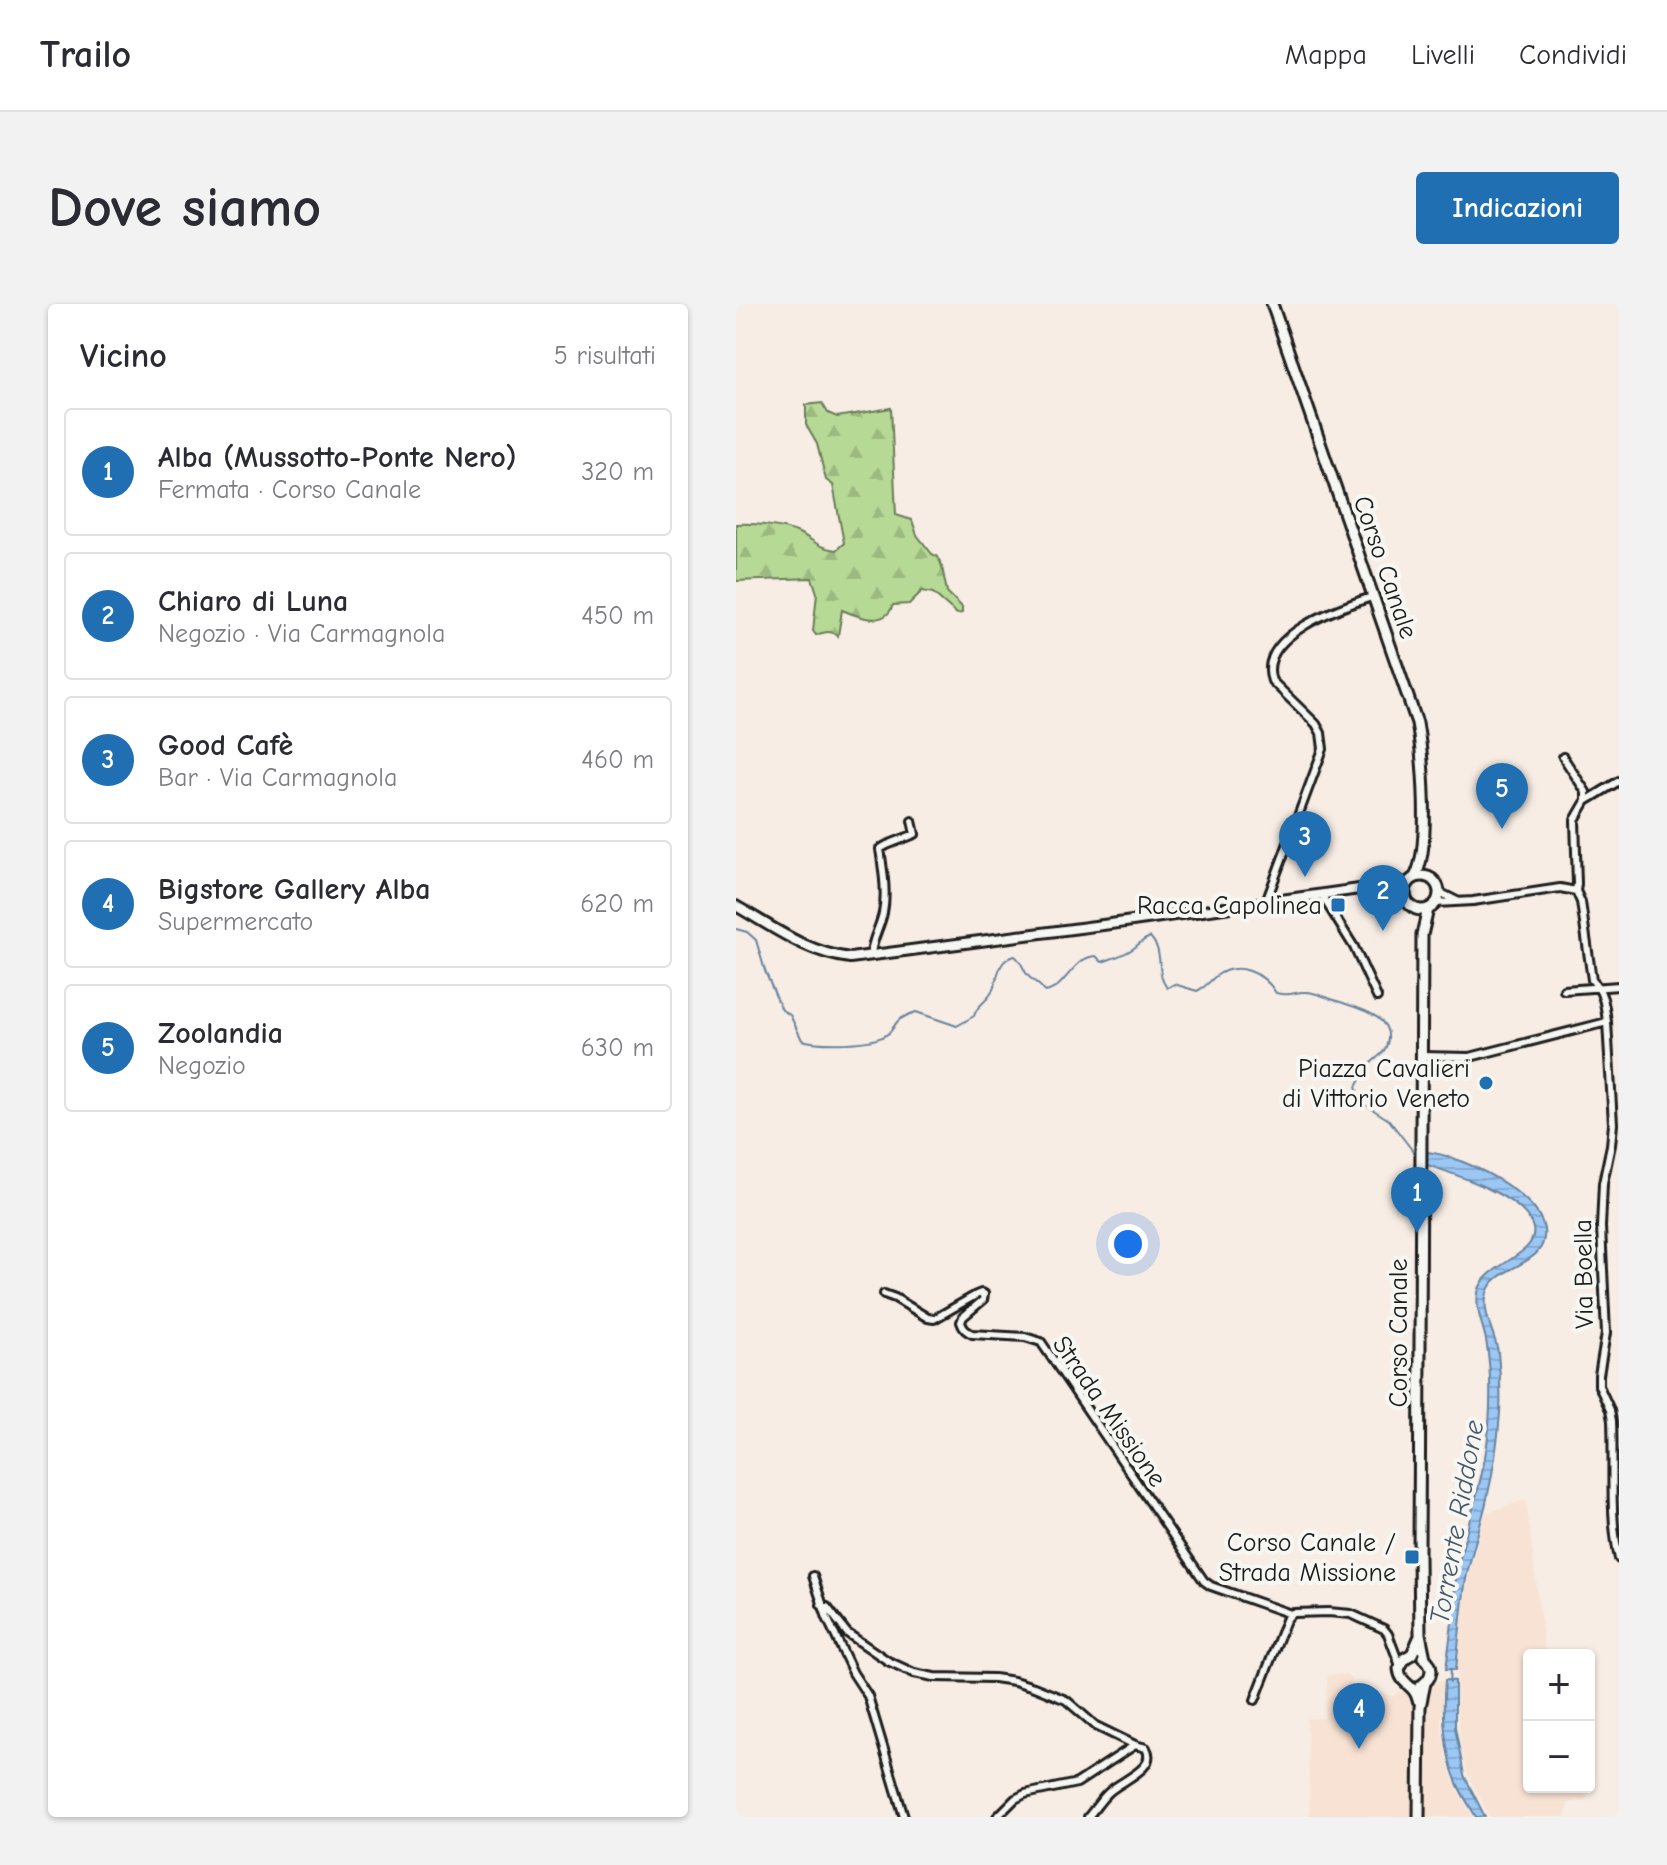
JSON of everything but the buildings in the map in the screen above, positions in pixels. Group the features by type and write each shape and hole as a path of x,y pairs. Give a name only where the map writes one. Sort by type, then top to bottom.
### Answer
{"main road":[{"name":"Corso Canale","path":"1272,304 1417,723 1423,778 1421,864 1405,895 1409,904 1416,909 1422,935 1420,1634 1431,1671 1420,1707 1419,1817"},
{"name":"Corso Canale","path":"1422,851 1430,878 1437,884 1439,892 1422,935"},
{"path":"736,906 816,951 850,958 1380,887 1422,876 1430,878"},
{"path":"1380,887 1391,888 1405,895"},
{"path":"1416,909 1432,906"},
{"name":"Corso Canale","path":"1420,1634 1410,1655 1400,1666 1399,1673 1416,1691 1420,1707"},
{"path":"1410,1655 1425,1658"},
{"path":"1411,1686 1425,1683"}],"street":[{"path":"1266,902 1323,749 1316,724 1272,681 1269,673 1271,657 1280,646 1323,614 1372,597"},
{"path":"1563,757 1586,792 1586,801"},
{"path":"1586,801 1619,781"},
{"name":"Via Boella","path":"1586,801 1575,820 1576,891 1581,902 1592,980 1600,988 1607,1022 1613,1124 1603,1183 1601,1227 1606,1333 1599,1386 1612,1421 1614,1509 1619,1559"},
{"path":"871,956 884,903 880,849 915,834 912,821"},
{"path":"1432,906 1560,888 1576,891"},
{"path":"1439,892 1460,902"},
{"path":"1321,894 1354,947 1377,997"},
{"path":"1564,990 1619,986"},
{"path":"1421,1056 1470,1057 1607,1022"},
{"name":"Strada Missione","path":"884,1294 934,1319 976,1295 984,1294 983,1300 963,1317 962,1327 972,1334 1025,1337 1041,1342 1204,1581 1291,1614 1328,1612 1356,1615 1384,1629 1400,1666"},
{"path":"813,1576 821,1605 853,1673 868,1696 904,1817"},
{"path":"821,1605 827,1607 847,1633 888,1661 914,1673 934,1677 994,1678 1024,1684 1066,1700 1096,1726 1146,1748 1149,1759 1145,1767 1111,1790 1088,1817"},
{"path":"1255,1700 1291,1614"},
{"name":"Strada Missione","path":"1392,1649 1410,1655"},
{"path":"997,1817 1015,1799 1039,1790 1077,1783 1135,1745"}],"shaded area":[{"path":"1526,1500 1544,1649 1523,1649 1523,1793 1586,1793 1587,1799 1568,1803 1565,1817 1490,1817 1467,1773 1457,1707 1458,1662 1467,1580 1486,1513"},
{"path":"1345,1674 1351,1679 1351,1692 1393,1696 1398,1692 1427,1692 1437,1681 1443,1681 1441,1723 1447,1762 1454,1783 1473,1817 1310,1817 1307,1719 1324,1718 1328,1675"}],"green space":[{"path":"822,403 828,413 837,417 891,408 896,515 912,520 917,535 938,557 947,592 962,607 962,613 957,614 933,593 922,591 909,604 893,605 878,619 863,618 842,610 838,636 827,632 816,635 813,631 817,593 812,578 736,581 736,524 787,529 820,546 836,550 844,543 833,485 826,480 817,444 806,425 806,405"}],"water":[{"path":"1427,1152 1458,1160 1496,1178 1528,1202 1539,1215 1544,1229 1538,1251 1500,1276 1487,1293 1487,1315 1499,1359 1499,1424 1489,1492 1466,1579 1456,1670 1446,1669 1456,1576 1484,1461 1490,1414 1489,1361 1478,1311 1478,1293 1490,1274 1528,1246 1533,1238 1533,1228 1528,1217 1504,1197 1427,1165"},
{"path":"1445,1680 1455,1681 1455,1727 1464,1775 1485,1817 1476,1817 1461,1792 1449,1759 1445,1732"}],"waterway":[{"name":"Torrente Riddone","path":"736,929 747,932 756,940 776,997 782,1010 790,1015 802,1040 832,1043 879,1038 900,1020 916,1012 957,1026 974,1016 992,991 1001,967 1011,957 1017,958 1028,976 1045,992 1052,990 1088,958 1096,956 1102,962 1127,953 1150,937 1155,943 1161,976 1167,988 1174,984 1197,991 1224,971 1241,969 1258,975 1276,993 1315,993 1374,1015 1386,1028 1386,1047 1367,1067 1356,1087 1361,1102 1389,1120 1416,1155"},
{"name":"Torrente Riddone","path":"1450,1682 1451,1669"}],"place":[{"name":"Zoolandia","path":"1502,829"},
{"name":"Good Cafè","path":"1305,877"},
{"name":"Racca Capolinea","path":"1338,905"},
{"name":"Chiaro di Luna","path":"1383,931"},
{"name":"Piazza Cavalieri di Vittorio Veneto","path":"1486,1083"},
{"name":"Alba (Mussotto-Ponte Nero)","path":"1417,1233"},
{"name":"Corso Canale / Strada Missione","path":"1412,1557"},
{"name":"Bigstore Gallery Alba","path":"1359,1749"}]}
